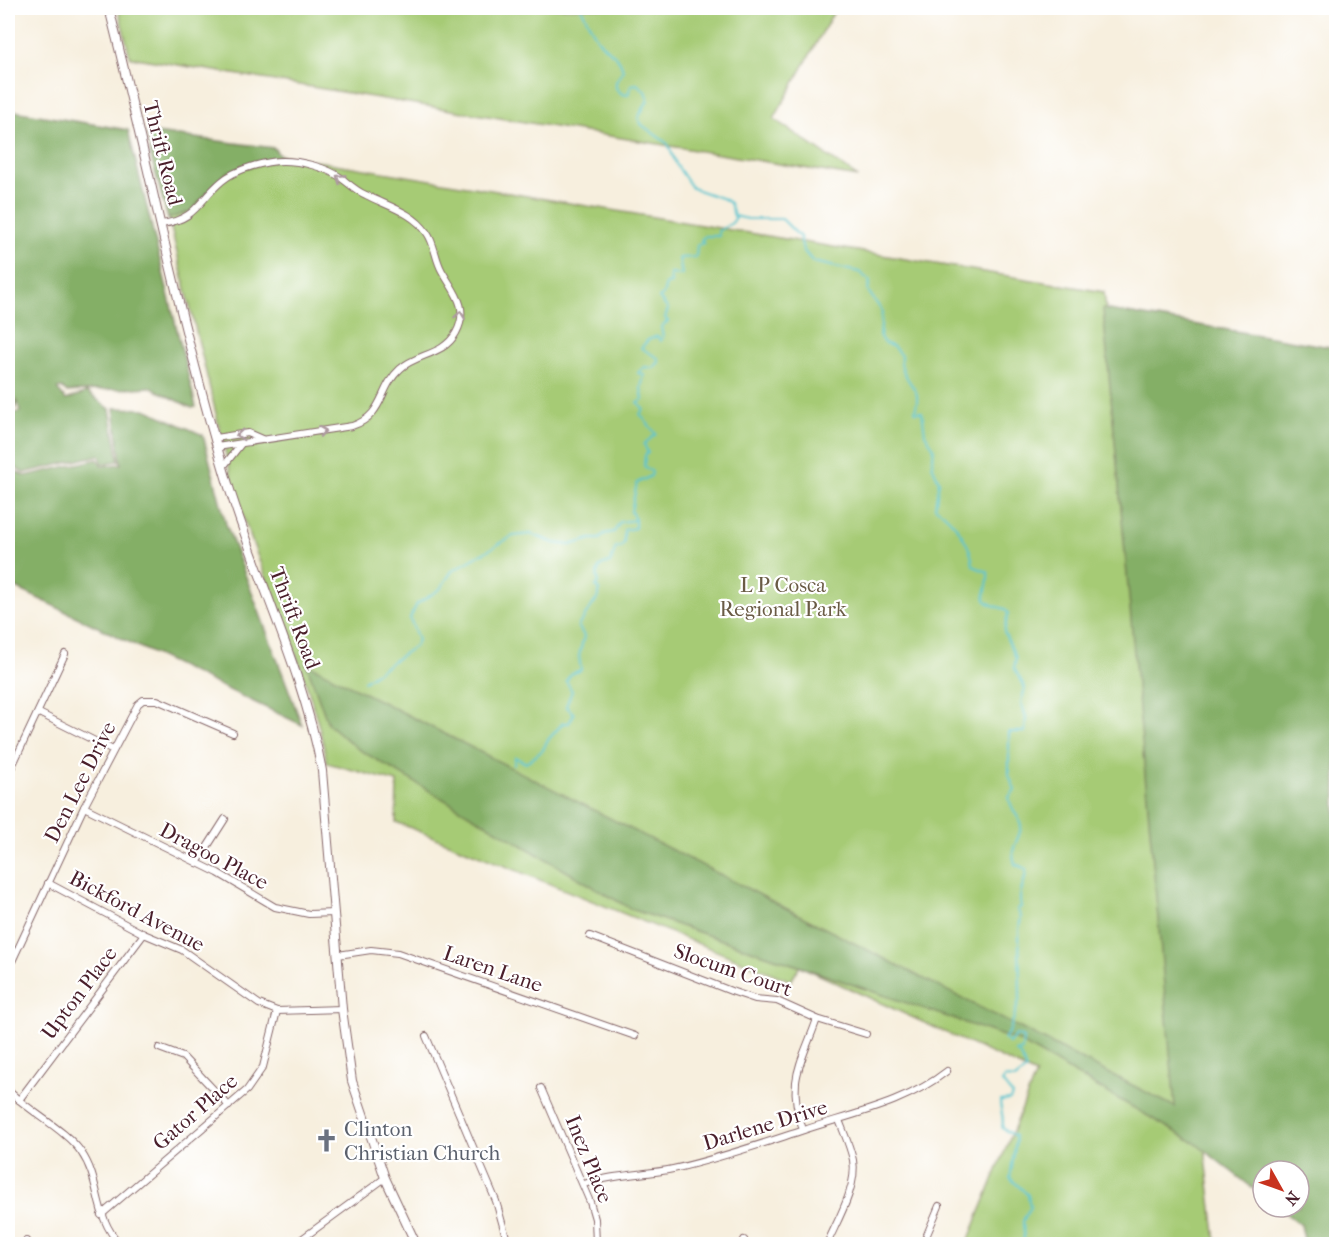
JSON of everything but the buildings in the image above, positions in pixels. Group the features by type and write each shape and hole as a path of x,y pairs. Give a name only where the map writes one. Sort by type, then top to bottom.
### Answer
{"street":[{"name":"Thrift Road","path":"109,8 217,447 248,545 303,691 315,734 322,771 342,1009 352,1080 385,1178 416,1245"},
{"path":"162,224 188,217 223,180 234,174 283,161 323,168 365,195 398,209 422,226 431,239 440,268 461,299 461,317 452,339 439,351 411,361 399,369 391,379 377,409 365,421 352,426 217,447"},
{"path":"215,438 248,433 264,440"},
{"path":"223,467 242,443"},
{"path":"8,775 66,654"},
{"name":"Den Lee Drive","path":"8,970 84,807 138,704 147,699 162,702 233,733"},
{"path":"39,713 113,750"},
{"name":"Dragoo Place","path":"84,807 197,863 275,907 300,913 334,913"},
{"path":"197,863 225,819"},
{"name":"Bickford Avenue","path":"48,883 191,956 251,1000 277,1011 342,1009"},
{"name":"Upton Place","path":"19,1100 144,934"},
{"name":"Slocum Court","path":"590,936 731,991 755,999 777,1001 817,1018 866,1034"},
{"name":"Laren Lane","path":"338,955 371,950 398,953 635,1036"},
{"name":"Gator Place","path":"101,1215 247,1090 260,1072 277,1011"},
{"path":"803,1130 796,1108 795,1079 817,1018"},
{"path":"426,1036 496,1201 508,1245"},
{"path":"159,1048 183,1057 229,1106"},
{"name":"Darlene Drive","path":"584,1184 693,1164 772,1142 905,1095 946,1071"},
{"name":"Inez Place","path":"541,1088 584,1184 595,1219 596,1245"},
{"path":"8,1090 82,1153 90,1171 101,1215 109,1232 120,1245"},
{"path":"827,1245 849,1191 854,1167 839,1120"},
{"path":"295,1245 385,1178"},
{"path":"923,1245 939,1206"}],"green space":[{"path":"118,8 836,8 774,119 858,177 130,57"},
{"path":"8,110 128,130 196,407 192,408 150,387 66,392 62,388 57,389 66,400 87,392 110,409 119,461 102,464 100,455 24,473 8,464 8,414 20,412 17,399 16,408 8,411"},
{"path":"147,132 274,148 282,159 227,172 191,211 168,219 151,157"},
{"name":"L P Cosca Regional Park","path":"148,133 1104,292 1216,1242 1220,1244 967,1244 1036,1074 800,966 791,981 396,822 397,782 327,763 298,660 235,492"},
{"path":"1103,309 1336,348 1336,1244 1305,1244 1301,1225 1293,1219 1311,1219 1311,1159 1251,1159 1251,1187 1195,1143 1018,1041 631,909 358,749 328,724 306,663 1175,1107"},
{"path":"114,408 145,409 203,435 226,524 302,725 8,584 8,468 25,476 98,459 102,466 121,464"}],"waterway":[{"path":"581,8 597,38 621,64 623,70 616,82 616,88 622,94 628,95 631,85 637,84 645,91 648,100 638,118 642,125 668,144 676,164 692,188 724,199 730,203 734,216 748,219 782,219 800,237 803,250 813,262 859,272 870,281 868,291 882,311 880,337 884,343 894,347 901,356 903,371 917,395 915,412 922,412 925,434 934,448 932,465 939,481 935,507 960,533 969,549 973,566 988,572 985,600 1005,609 1008,613 1004,632 1016,658 1014,668 1025,688 1021,702 1026,717 1025,732 1009,732 1009,775 1015,790 1009,797 1011,806 1021,824 1013,858 1015,864 1026,869 1020,897 1021,907 1017,909 1021,917 1019,929 1020,997 1010,1030 1004,1039 1009,1043 1016,1035 1023,1038 1022,1050 1016,1052 1021,1056 1026,1070 1015,1079 1005,1078 1002,1082 1012,1095 1010,1100 1000,1101 1002,1128 1015,1136 1016,1141 1010,1178 1028,1195 1030,1207 1023,1221 1024,1244"},
{"path":"514,765 515,757 526,763 543,750 547,741 563,723 569,723 574,714 566,706 572,691 566,681 571,674 581,670 579,656 584,636 578,626 599,596 596,586 599,582 597,575 599,568 603,564 610,563 616,547 620,548 624,543 624,530 635,528 635,520 631,511 637,483 651,476 652,472 644,466 645,455 648,453 644,444 656,434 640,414 644,409 638,403 643,400 641,388 644,375 638,373 644,367 653,368 659,362 658,358 641,348 648,340 658,336 660,341 663,337 661,327 668,321 665,318 668,309 659,298 663,295 666,284 671,283 670,274 682,275 679,258 696,257 697,245 704,243 701,240 705,236 719,236 718,231 732,223 736,217"},
{"path":"364,681 415,646 418,640 410,618 417,604 440,589 452,571 513,536 531,534 554,543 570,545 600,539 604,534 614,532 620,522 635,520"}],"place":[{"name":"Clinton Christian Church","path":"326,1141"}]}
